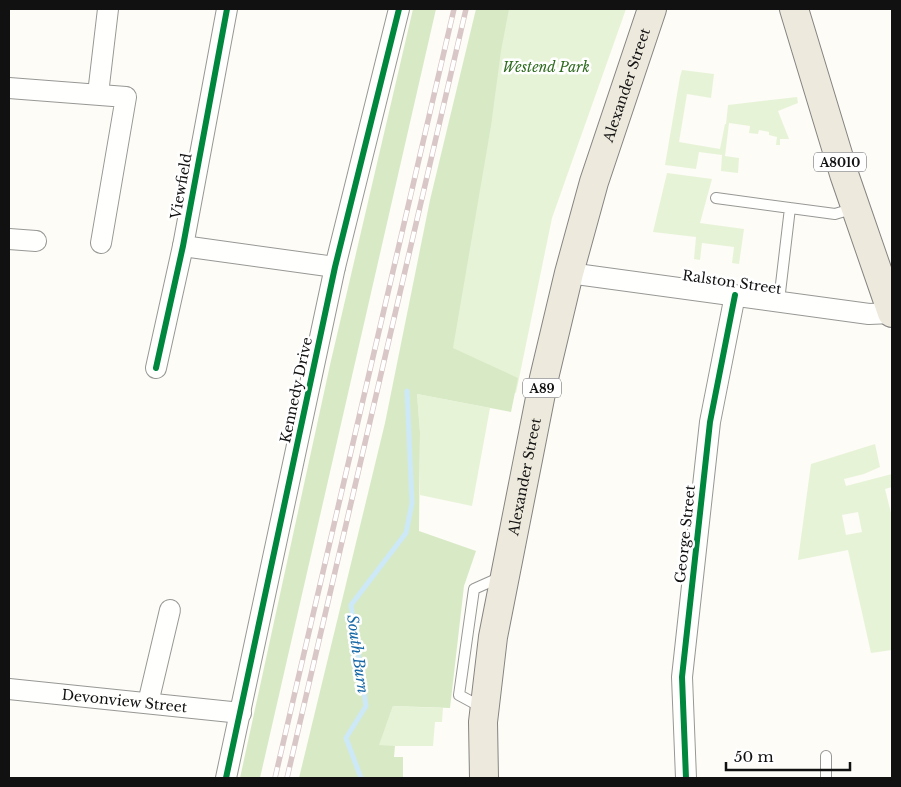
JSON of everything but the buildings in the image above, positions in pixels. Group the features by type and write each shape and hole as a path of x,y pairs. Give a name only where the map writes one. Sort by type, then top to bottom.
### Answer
{"main road":[{"name":"Alexander Street","path":"484,778 483,722 493,637 534,428 569,273 594,182 652,9"},
{"name":"A8010","path":"794,9 844,174 892,313"}],"street":[{"path":"98,94 108,9"},
{"name":"Viewfield","path":"156,368 183,246 227,9"},
{"name":"Kennedy Drive","path":"226,778 335,267 399,9"},
{"path":"9,88 98,94 126,98 101,243"},
{"path":"9,238 36,241"},
{"path":"183,246 335,267"},
{"name":"Ralston Street","path":"569,273 869,314 892,313"},
{"name":"George Street","path":"686,778 682,677 710,422 735,295"},
{"path":"148,703 170,610"},
{"name":"Devonview Street","path":"9,688 240,713"}],"lane":[{"path":"716,198 835,214 856,208"},
{"path":"780,301 790,208"},
{"path":"826,756 826,778"}],"green space":[{"path":"413,9 436,9 260,778 240,778 330,365"},
{"path":"476,9 509,9 453,348 518,378 511,412 417,394 420,432 419,531 476,551 464,586 450,708 393,706 379,745 395,746 394,757 403,757 403,778 299,778 385,423 430,200"},
{"name":"Westend Park","path":"498,9 626,9 552,218 516,393 437,355"},
{"path":"682,70 714,74 711,98 687,94 679,142 720,149 728,105 797,97 798,103 778,111 789,139 780,139 780,145 776,145 777,137 769,135 769,132 759,130 758,134 749,133 750,126 729,123 725,156 739,158 738,173 721,171 722,155 699,152 696,169 665,165"},
{"path":"667,173 712,179 700,223 744,229 739,264 732,263 734,247 702,243 700,260 694,259 696,237 653,232"},
{"path":"417,394 490,408 472,506 420,495 420,432"},
{"path":"875,444 880,467 864,474 844,479 846,486 892,474 892,487 885,489 892,517 892,650 871,653 848,550 798,560 811,464","holes":["858,512 862,532 846,535 842,515"]},
{"path":"393,706 443,708 442,722 435,722 433,746 378,746"}],"waterway":[{"name":"South Burn","path":"361,778 346,738 366,706 351,605 406,533 412,503 407,391"}],"railway":[{"path":"275,778 454,9"},
{"path":"287,778 466,9"}],"cycle path":[{"path":"156,368 183,246 227,9"},
{"path":"226,778 335,267 399,9"},
{"path":"686,778 682,677 710,422 735,295"}]}
